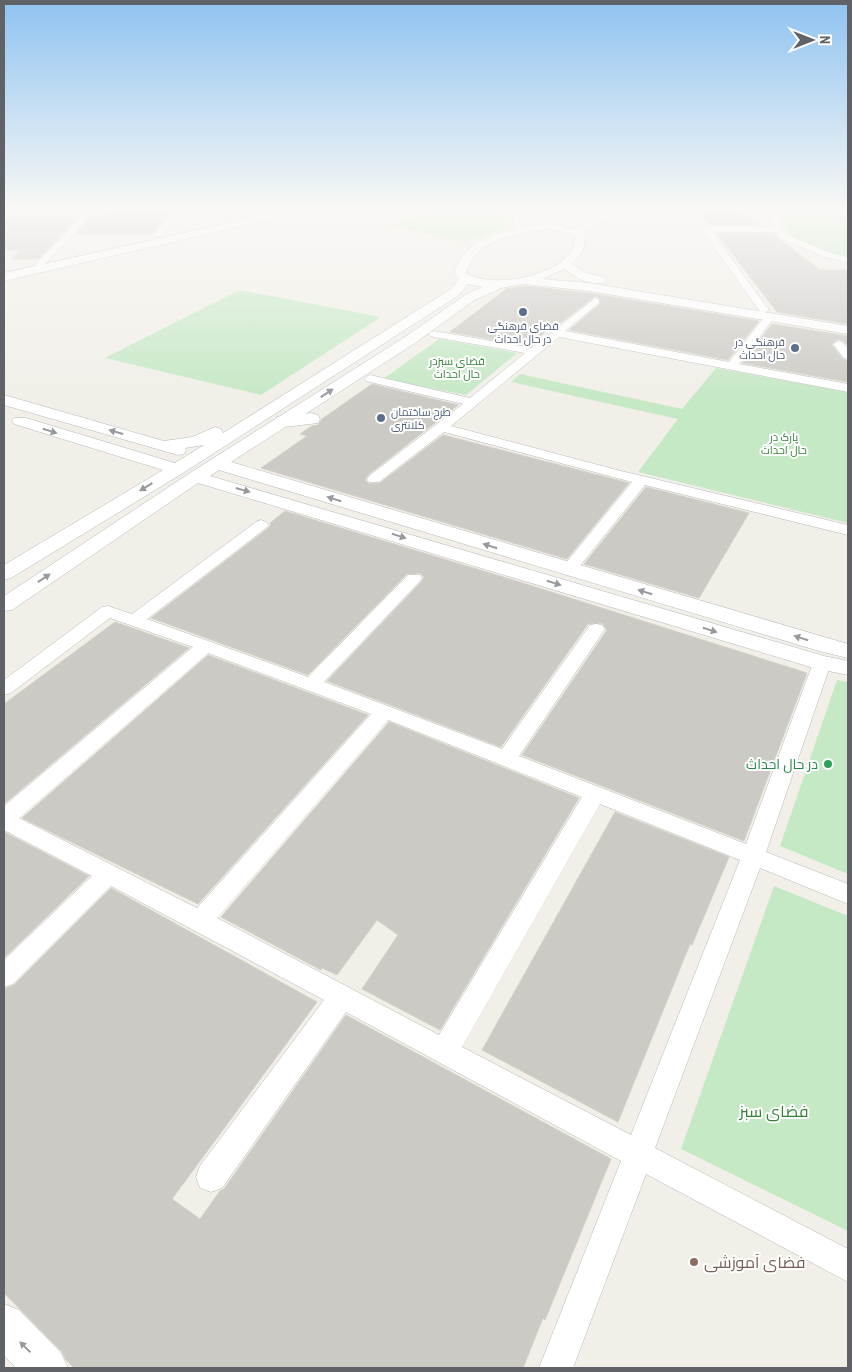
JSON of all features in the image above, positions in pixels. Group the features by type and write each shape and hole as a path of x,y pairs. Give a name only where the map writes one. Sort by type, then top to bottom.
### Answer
{"main road":[{"path":"284,421 311,419"}],"street":[{"path":"4,277 22,273"},
{"path":"460,273 463,283"},
{"path":"525,281 543,273"},
{"path":"578,273 582,276 635,289 848,330"},
{"path":"737,273 766,314"},
{"path":"162,446 196,442 244,416 427,300 463,283 498,285 525,281 589,287 766,314 848,323"},
{"path":"4,574 197,456 455,292 463,283"},
{"path":"277,442 370,380 491,294 498,285"},
{"path":"4,605 196,477 410,340 469,298 498,285"},
{"path":"374,478 441,427 595,300"},
{"path":"732,366 766,314"},
{"path":"557,333 848,388"},
{"path":"434,334 533,352"},
{"path":"838,344 848,356"},
{"path":"370,380 472,402"},
{"path":"4,400 197,456"},
{"path":"4,417 176,469"},
{"path":"441,427 641,480 848,530"},
{"path":"219,464 261,468 569,569 848,651"},
{"path":"196,477 384,531 822,663 848,668"},
{"path":"569,569 641,480"},
{"path":"135,620 261,525"},
{"path":"312,684 414,578"},
{"path":"4,689 108,611 206,644 507,758 848,894"},
{"path":"507,758 596,629"},
{"path":"206,644 4,819 200,921 638,1156 848,1266"},
{"path":"556,1368 754,857 822,663"},
{"path":"200,921 384,712"},
{"path":"444,1052 595,794"},
{"path":"4,976 108,874"},
{"path":"211,1177 341,997"},
{"path":"4,1325 46,1368"}],"green space":[{"path":"239,290 381,317 261,395 105,358"},
{"name":"فضای سبزدر حال احداث","path":"439,339 517,353 466,395 383,379"},
{"name":"پارک در حال احداث","path":"716,368 848,392 848,523 638,472 678,419 511,382 520,374 682,409"},
{"name":"در حال احداث","path":"837,680 848,682 848,874 780,846"},
{"name":"فضای سبز","path":"774,886 848,916 848,1231 681,1149"}],"building":[{"path":"747,273 848,273 848,324 777,312"},
{"path":"526,286 589,293 759,321 728,360 569,330 600,304 600,298 595,296 554,328 551,327 529,346 450,332 506,289"},
{"name":"فرهنگی در حال احداث","path":"772,324 848,336 848,346 838,339 831,344 843,359 848,361 848,382 742,363"},
{"path":"372,384 458,405 368,475 365,480 369,484 380,483 443,435 629,483 567,559 261,468 307,436 300,434 312,426 318,425 322,419"},
{"path":"646,487 749,513 699,598 584,564"},
{"path":"285,511 523,583 807,673 744,841 522,755 607,630 602,623 588,624 501,747 327,681 421,582 424,577 420,573 407,574 308,675 151,618 267,529 271,525 270,523"},
{"path":"115,622 189,648 4,804 4,704"},
{"path":"208,655 368,715 198,904 22,818"},
{"path":"389,722 579,798 440,1030 362,989 398,935 377,920 337,975 322,968 321,970 221,917"},
{"path":"615,812 729,857 692,945 690,944 618,1122 482,1050"},
{"path":"4,832 89,876 4,958"},
{"path":"111,888 317,1002 172,1199 200,1219 220,1191 224,1189 346,1015 611,1159 545,1320 543,1318 523,1368 74,1368 66,1360 62,1352 4,1293 4,989 14,985"}],"place":[{"name":"فضای فرهنگی در حال احداث","path":"523,312"},
{"name":"فرهنگی در حال احداث","path":"795,348"},
{"name":"طرح ساختمان کلانتری","path":"381,418"},
{"name":"در حال احداث","path":"828,764"},
{"name":"فضای آموزشی","path":"694,1262"}]}
